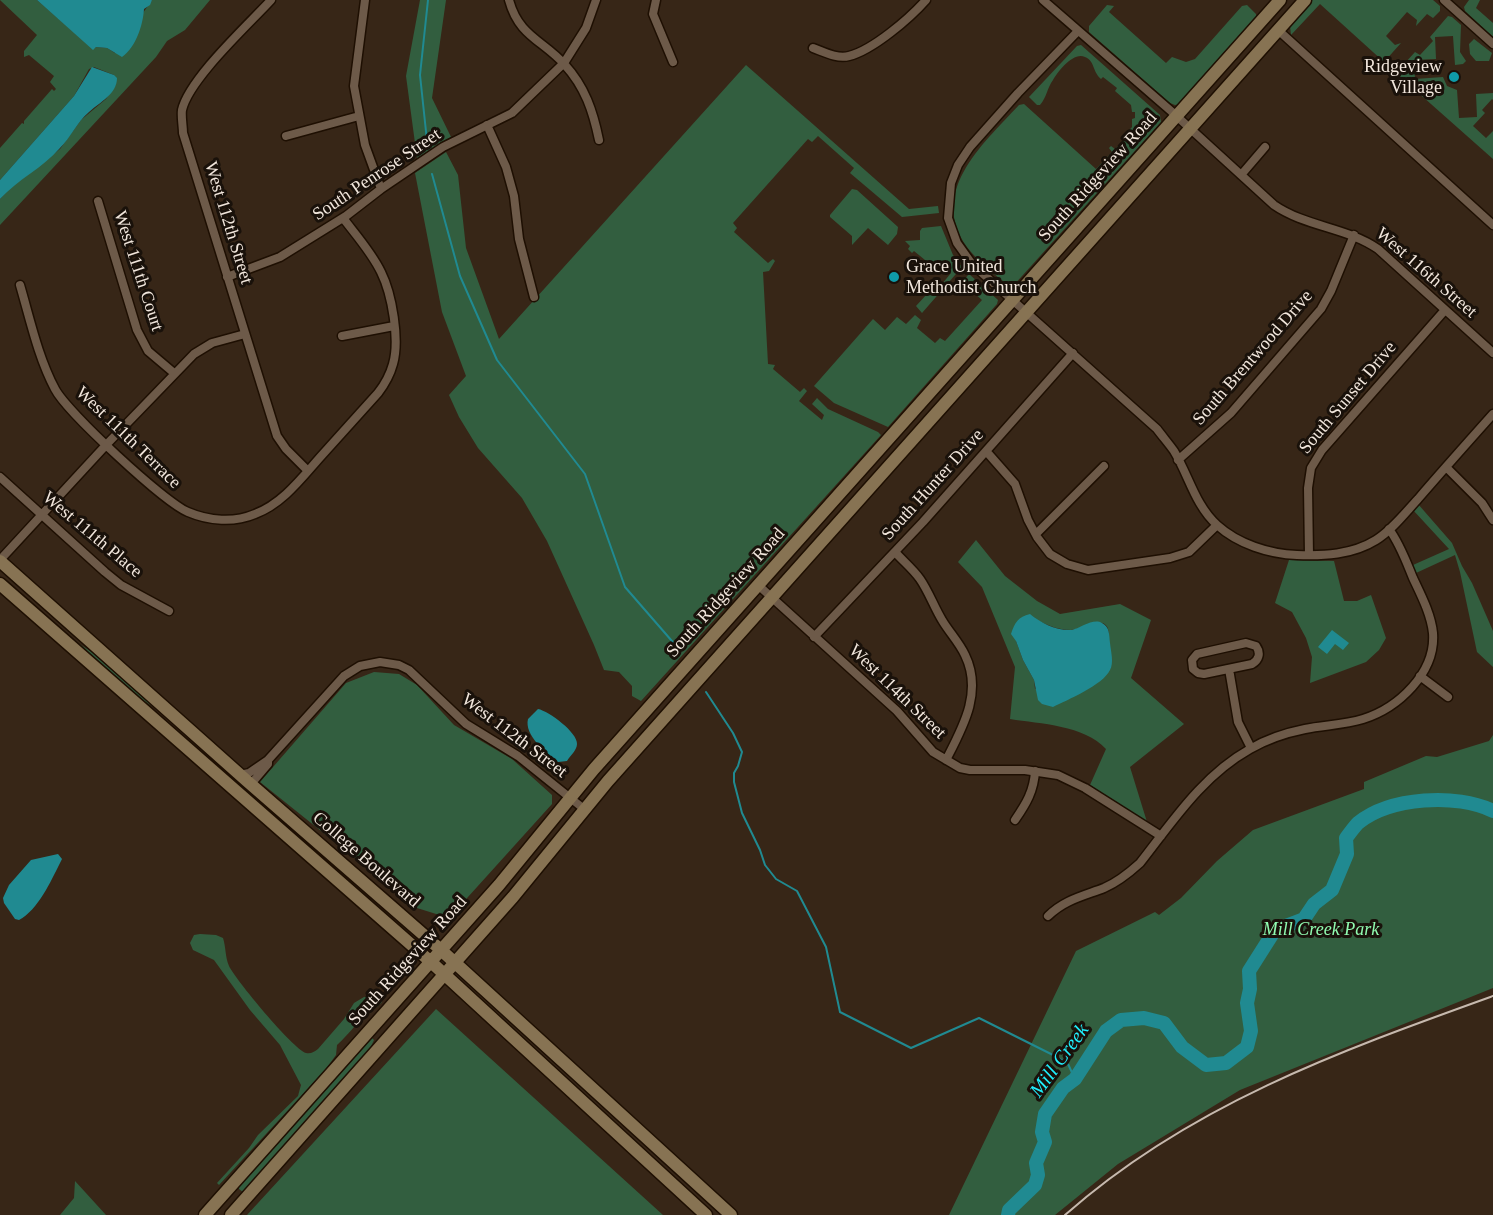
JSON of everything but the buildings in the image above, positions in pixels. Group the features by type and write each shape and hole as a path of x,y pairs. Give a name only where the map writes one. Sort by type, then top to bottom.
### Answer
{"main road":[{"name":"South Ridgeview Road","path":"205,1215 499,885 569,798 1280,0"},
{"name":"South Ridgeview Road","path":"231,1215 513,897 584,810 771,597 1305,0"},
{"name":"College Boulevard","path":"0,561 455,962 731,1215"},
{"name":"College Boulevard","path":"0,584 445,974 706,1215"}],"street":[{"name":"West 112th Street","path":"271,0 189,90 182,111 183,133 277,436 286,450 308,471"},
{"path":"365,0 354,86 365,146 381,189"},
{"path":"509,0 512,11 522,28 564,63 581,85 588,100 599,140"},
{"name":"South Penrose Street","path":"227,276 280,257 344,218 381,189 443,147 512,113 564,63 586,28 596,0"},
{"path":"656,0 653,14 673,62"},
{"path":"813,48 833,56 849,56 893,31 926,0"},
{"name":"West 116th Street","path":"1043,0 1190,128 1274,205 1292,216 1354,235 1378,249 1493,353"},
{"path":"1444,0 1493,44"},
{"path":"1278,30 1493,225"},
{"path":"1078,31 970,147 958,165 951,183 948,218 957,243 972,264 1013,298 1157,429 1179,460 1198,500 1217,525 1233,536 1260,549 1285,554 1338,554 1358,549 1376,540 1389,529 1493,414"},
{"path":"286,136 358,116"},
{"path":"487,125 506,167 519,239 534,297"},
{"path":"1241,175 1265,147"},
{"name":"West 111th Court","path":"98,201 137,330 148,351 174,374"},
{"name":"West 111th Terrace","path":"20,285 39,348 55,390 72,411 173,504 210,519 240,518 265,510 289,492 378,393 388,380 394,363 396,349 394,326 381,270 344,218"},
{"name":"South Brentwood Drive","path":"1179,460 1231,413 1321,309 1331,291 1354,235"},
{"name":"South Sunset Drive","path":"1309,555 1308,488 1311,468 1322,450 1445,310"},
{"path":"342,336 394,326"},
{"path":"0,561 107,444 194,354 212,343 245,334"},
{"name":"South Hunter Drive","path":"814,637 895,552 1073,353"},
{"path":"986,451 1015,484 1028,520 1050,554 1067,564 1088,570 1170,558 1189,552 1217,525"},
{"path":"1036,534 1104,466"},
{"path":"1446,467 1482,503 1493,520"},
{"name":"West 111th Place","path":"0,477 121,585 169,611"},
{"path":"1048,916 1065,902 1104,888 1130,872 1205,783 1236,757 1287,733 1365,719 1398,700 1420,676 1432,649 1430,618 1397,540 1389,529"},
{"path":"895,552 919,579 943,623 962,648 970,664 973,691 970,707 946,760"},
{"name":"West 114th Street","path":"758,585 897,711 933,752 960,768 970,770 1016,769 1058,775 1085,788 1161,836"},
{"path":"1246,643 1256,646 1259,652 1256,662 1229,669 1201,674 1195,671 1192,663 1195,656 1200,653 1246,643"},
{"name":"West 112th Street","path":"268,760 336,684 352,670 370,663 399,665 419,677 466,724 518,756 584,810"},
{"path":"1229,669 1238,722 1251,748"},
{"path":"1420,676 1448,697"},
{"path":"246,780 268,764 268,760"},
{"path":"237,792 249,773 268,760"},
{"path":"1015,820 1029,799 1035,771"}],"green space":[{"path":"0,0 37,0 93,49 107,48 115,53 152,0 210,0 185,30 167,41 156,57 0,225 0,199 9,189 60,149 81,120 106,99 116,84 114,75 94,67 89,69 74,96 0,180 0,148 22,123 24,124 24,121 52,89 54,91 56,89 50,82 54,76 29,55 24,57 24,51 37,35"},
{"path":"420,0 446,0 432,98 451,137 417,158 406,76"},
{"path":"1312,0 1433,0 1440,6 1440,11 1433,18 1427,14 1416,26 1417,20 1407,12 1386,36 1395,45 1401,43 1384,62 1320,4 1291,35 1290,26"},
{"path":"1469,0 1480,0 1476,8 1493,23 1493,37 1465,11 1464,7"},
{"path":"1107,5 1114,6 1109,12 1166,63 1172,57 1186,62 1195,59 1242,6 1247,5 1256,14 1256,22 1181,104 1175,105 1089,32 1089,26"},
{"path":"1448,16 1461,25 1460,52 1466,61 1455,65 1453,36 1435,37 1436,59 1414,60 1415,79 1443,77 1447,86 1457,90 1459,118 1477,117 1476,94 1493,93 1493,100 1482,110 1485,113 1473,126 1486,138 1493,131 1493,159 1396,73 1415,52 1420,55 1433,41 1430,37"},
{"path":"1474,39 1492,53 1489,61 1476,61 1470,54 1469,44"},
{"path":"1081,45 1160,115 1161,122 1010,287 975,257 958,231 953,211 956,191 975,154 1019,105 1024,104 1096,169 1112,152 1109,148 1111,146 1115,149 1127,137 1125,135 1132,127 1135,112 1132,112 1131,105 1115,91 1117,88 1103,77 1101,79 1098,76 1090,61 1085,57 1071,59 1062,67 1040,105 1029,97 1077,46"},
{"path":"746,65 909,209 938,206 939,213 902,217 850,173 854,168 818,136 812,142 808,139 733,223 737,228 734,232 768,263 773,259 775,261 769,271 763,272 768,364 775,365 773,369 800,392 804,388 807,391 799,401 822,420 824,415 812,404 817,398 828,409 881,435 641,701 632,696 632,686 619,672 604,670 547,541 522,498 478,448 449,395 466,376 442,312 415,173 446,152 458,175 466,248 499,339"},
{"path":"852,189 857,190 898,227 897,234 888,245 868,228 852,245 852,236 830,217"},
{"path":"941,226 953,255 962,267 922,313 916,306 939,281 942,284 951,273 941,265 934,273 923,263 925,260 908,249 910,246 905,241 920,240 922,228"},
{"path":"969,274 998,300 997,304 888,427 834,403 814,386 873,319 885,330 897,317 906,324 915,315 921,320 917,328 935,343 940,338 945,341 982,300 962,282"},
{"path":"1418,504 1452,543 1472,583 1493,631 1493,667 1477,652 1455,555 1416,573 1413,565 1449,549 1413,510"},
{"path":"976,540 1005,576 1037,601 1060,614 1120,604 1151,620 1131,678 1184,724 1130,767 1147,822 1090,785 1106,749 1097,741 1074,730 1010,719 1015,667 982,587 958,562","holes":["1039,621 1071,630 1100,623 1108,628 1109,635 1035,689 1034,680 1016,641"]},
{"path":"1289,560 1334,561 1344,601 1357,601 1371,595 1386,638 1379,650 1366,662 1310,683 1312,657 1306,638 1292,612 1275,603"},
{"path":"73,640 100,657 159,710 134,695"},
{"path":"374,672 399,674 417,685 454,725 512,759 552,795 552,804 449,918 417,908 260,782 346,683"},
{"name":"Mill Creek Park","path":"1493,735 1493,988 1240,1090 1118,1164 1055,1215 949,1215 1076,951 1155,912 1159,915 1181,898 1217,861 1253,830 1364,789 1364,782 1426,756 1437,757 1489,741"},
{"path":"194,935 223,938 228,963 233,973 289,1040 306,1053 318,1049 344,1019 354,1003 364,997 378,995 378,993 382,1002 377,1007 372,1007 337,1045 336,1055 325,1070 219,1185 217,1183 258,1135 298,1096 301,1085 280,1045 250,1010 214,960 193,950 190,943"},
{"path":"436,1009 663,1215 247,1215"},
{"path":"371,1037 374,1040 366,1057 243,1192 239,1189 239,1184"},
{"path":"75,1181 106,1215 60,1215 74,1198"}],"water":[{"path":"37,0 152,0 150,5 144,9 135,42 122,57 107,48 96,47 93,50"},
{"path":"92,67 117,78 114,89 85,116 53,155 0,199 0,180 74,96"},
{"path":"1030,614 1060,629 1072,630 1095,622 1105,625 1109,631 1112,661 1106,676 1084,692 1053,707 1042,704 1038,700 1034,680 1011,634 1018,621"},
{"path":"1332,630 1349,643 1343,650 1335,644 1327,654 1318,647"},
{"path":"538,709 562,723 576,739 576,748 567,761 558,762 542,749 529,731 528,719"},
{"path":"58,854 62,859 43,894 26,915 19,920 15,919 3,898 9,885 31,860"}],"waterway":[{"path":"427,141 420,75 428,0"},
{"path":"432,174 460,276 497,360 585,474 625,587 678,648"},
{"path":"706,692 733,733 742,752 734,773 742,813 765,865 776,879 797,891 826,947 840,1012 911,1048 979,1018 1057,1057 1068,1064 1075,1079"},
{"name":"Mill Creek","path":"1008,1215 1009,1210 1035,1185 1038,1175 1036,1163 1045,1142 1042,1132 1045,1114 1063,1088 1075,1079 1106,1031 1121,1020 1144,1018 1164,1023 1182,1047 1206,1065 1226,1063 1247,1047 1251,1031 1247,1003 1250,989 1249,971 1275,930 1304,919 1314,904 1332,890 1347,854 1346,838 1358,823 1388,808 1424,800 1461,802 1493,811"}],"railway":[{"path":"1065,1215 1113,1176 1163,1142 1215,1112 1323,1060 1493,996"}],"place":[{"name":"Ridgeview Village","path":"1454,77"},
{"name":"Grace United Methodist Church","path":"894,277"}]}
